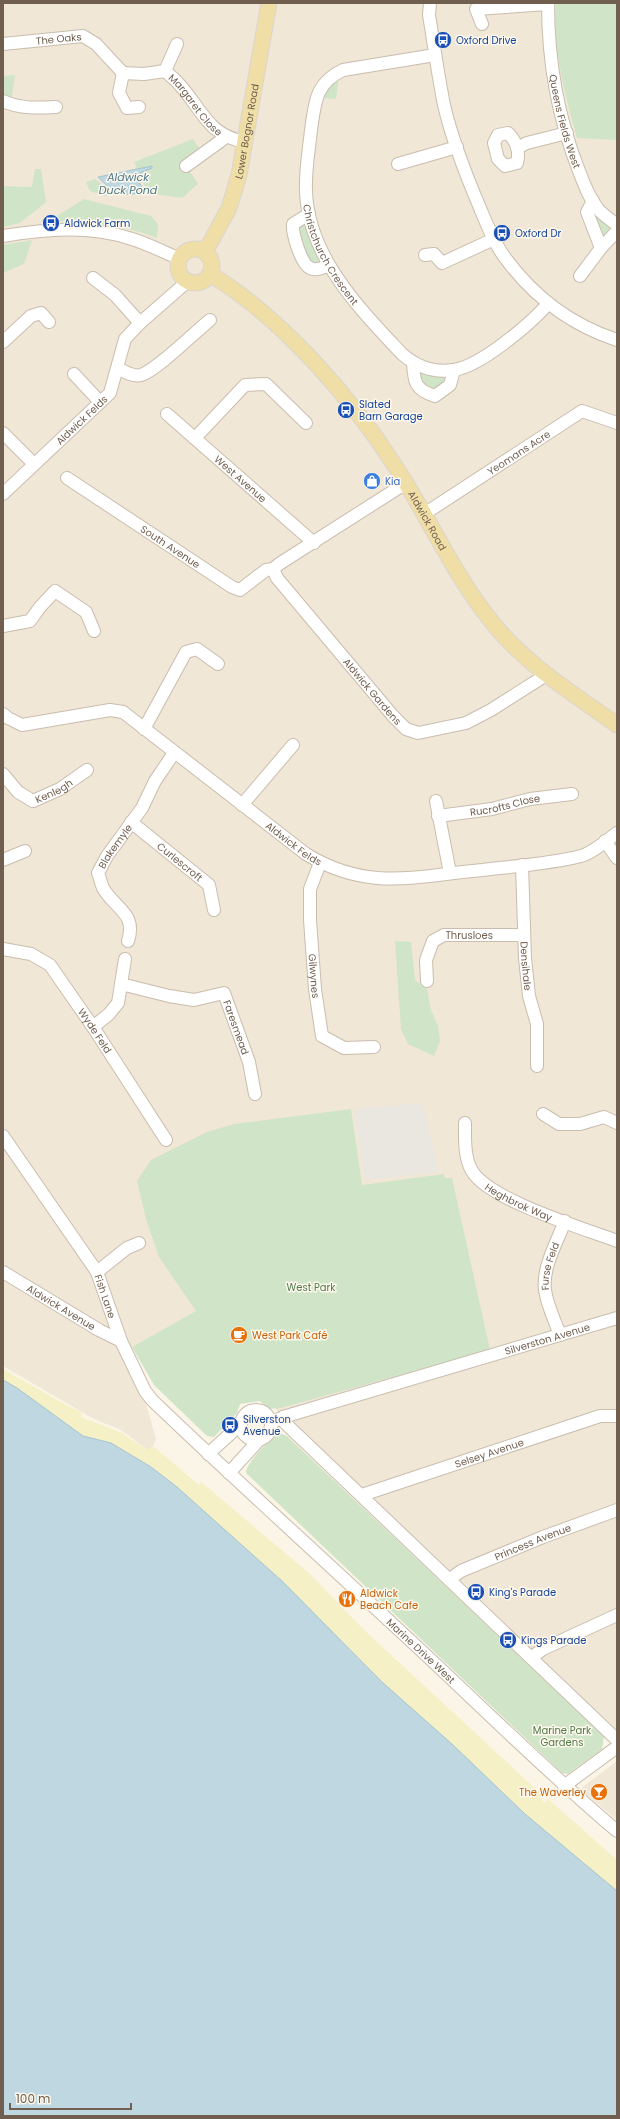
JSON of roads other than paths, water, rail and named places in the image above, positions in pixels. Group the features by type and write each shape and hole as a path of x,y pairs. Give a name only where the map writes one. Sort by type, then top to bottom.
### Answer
{"main road":[{"name":"Lower Bognor Road","path":"205,252 229,208 239,174 269,3"},
{"path":"191,250 205,252 211,260 210,274 203,281 188,281 181,274 179,269 180,259 191,250"},
{"name":"Aldwick Road","path":"210,274 237,291 297,346 352,408 397,468 460,577 484,612 503,635 546,675 617,725"}],"street":[{"path":"430,3 429,15 444,106 472,190 494,239 505,258 522,279 548,304 593,332 617,340"},
{"path":"482,24 475,6 548,3"},
{"name":"Queens Fields West","path":"548,3 551,61 567,133 575,160 593,201 599,210 617,225"},
{"name":"The Oaks","path":"3,44 83,36 96,44 123,73"},
{"name":"Margaret Close","path":"165,71 177,44"},
{"name":"Christchurch Crescent","path":"435,55 342,70 331,76 321,86 316,98 307,164 306,191 309,214 316,237 328,266 390,341 413,363 434,370 454,370 470,364 520,332 548,304"},
{"name":"Margaret Close","path":"165,71 179,84 200,114 214,129 226,137 245,142"},
{"name":"Margaret Close","path":"123,73 144,74 165,71"},
{"path":"123,73 119,93 130,110"},
{"path":"3,101 10,104 31,108 56,107"},
{"path":"517,148 528,143 567,133"},
{"name":"Margaret Close","path":"186,166 226,137"},
{"path":"398,164 457,147"},
{"path":"593,201 588,212 601,248"},
{"path":"309,214 293,224 292,233 306,265 311,269 317,270 328,266"},
{"path":"3,236 35,231 85,229 131,239 180,259"},
{"path":"580,276 601,248 617,231"},
{"path":"426,255 434,254 443,267 494,239"},
{"path":"93,278 115,295 140,323"},
{"name":"Aldwick Felds","path":"3,494 110,393 125,339 140,323 188,281"},
{"path":"3,342 31,316 41,313 49,322"},
{"path":"118,368 130,374 141,375 154,367 210,320"},
{"path":"413,363 415,382 419,389 435,396 450,385 454,370"},
{"path":"74,374 100,402"},
{"path":"195,438 245,385 266,384 306,423"},
{"name":"Yeomans Acre","path":"424,514 582,411 617,423"},
{"name":"West Avenue","path":"167,414 314,543"},
{"path":"3,433 34,464"},
{"name":"South Avenue","path":"67,478 232,587 240,590 266,570 274,569"},
{"path":"274,569 279,564 406,484"},
{"name":"Aldwick Gardens","path":"274,569 277,578 358,676 393,716 411,732 418,733 466,723 491,710 546,675"},
{"path":"3,626 30,621 40,607 55,591 86,612 94,631"},
{"path":"144,728 186,652 196,649 218,664"},
{"name":"Aldwick Felds","path":"4,720 22,725 110,710 123,712 306,854 320,862 344,872 395,880 522,865 583,856 617,833"},
{"path":"242,805 293,745"},
{"name":"Blakemyle","path":"128,941 132,930 130,919 104,888 98,873 107,856 142,808 156,781 174,753"},
{"name":"Kenlegh","path":"3,774 18,792 33,801 60,789 87,770"},
{"name":"Rucrofts Close","path":"438,816 492,809 530,799 572,794"},
{"path":"436,801 450,873"},
{"name":"Curlescroft","path":"131,822 209,885 214,910"},
{"path":"604,841 617,858"},
{"path":"3,860 25,851"},
{"name":"Gilwynes","path":"320,862 310,889 310,920 315,989 322,1036 344,1048 374,1047"},
{"name":"Densihale","path":"522,865 524,935 529,996 537,1024 537,1066"},
{"name":"Thrusloes","path":"426,981 426,960 433,941 444,935 524,935"},
{"name":"Wyde Feld","path":"3,949 32,954 50,965 93,1027 166,1140"},
{"path":"93,1027 109,1014 118,1003 125,960"},
{"name":"Faresmead","path":"121,984 169,996 194,1000 230,992 255,1094"},
{"path":"543,1114 559,1124 580,1124 604,1117 617,1123"},
{"name":"Heghbrok Way","path":"465,1123 465,1146 472,1171 488,1187 524,1205 617,1241"},
{"name":"Fish Lane","path":"3,1136 97,1272 121,1341 145,1391 208,1454"},
{"name":"Furse Feld","path":"560,1335 545,1290 545,1278 547,1267 565,1222"},
{"path":"97,1272 127,1248 139,1243"},
{"name":"Aldwick Avenue","path":"3,1272 98,1330 121,1341"},
{"name":"Silverston Avenue","path":"270,1423 283,1417 617,1318"},
{"path":"208,1454 241,1424 247,1412 257,1410 266,1414 270,1423 269,1431 229,1473"},
{"name":"Selsey Avenue","path":"362,1495 600,1416 617,1416"},
{"path":"283,1417 286,1423 617,1740"},
{"path":"241,1424 246,1437 260,1440"},
{"name":"Marine Drive West","path":"208,1454 384,1616 564,1786 617,1831"},
{"name":"Princess Avenue","path":"450,1579 461,1571 536,1540 617,1510"},
{"path":"532,1657 543,1649 617,1615"},
{"path":"564,1786 617,1747"}],"water":[{"name":"Aldwick Duck Pond","path":"152,166 152,168 140,173 139,182 144,191 136,193 124,194 113,191 98,177"},
{"path":"3,1380 17,1388 83,1436 111,1443 151,1467 177,1487 282,1581 382,1682 453,1745 525,1814 617,1891 617,2116 3,2116"}],"place":[{"name":"Oxford Drive","path":"443,40"},
{"name":"Aldwick Farm","path":"51,223"},
{"name":"Oxford Dr","path":"502,233"},
{"name":"Slated Barn Garage","path":"346,410"},
{"name":"Kia","path":"372,481"},
{"name":"West Park Café","path":"239,1335"},
{"name":"Silverston Avenue","path":"230,1425"},
{"name":"King's Parade","path":"476,1592"},
{"name":"Aldwick Beach Cafe","path":"347,1599"},
{"name":"Kings Parade","path":"508,1640"},
{"name":"The Waverley","path":"599,1792"}],"park label":[{"name":"West Park","path":"311,1287"},
{"name":"Marine Park Gardens","path":"562,1736"}]}
